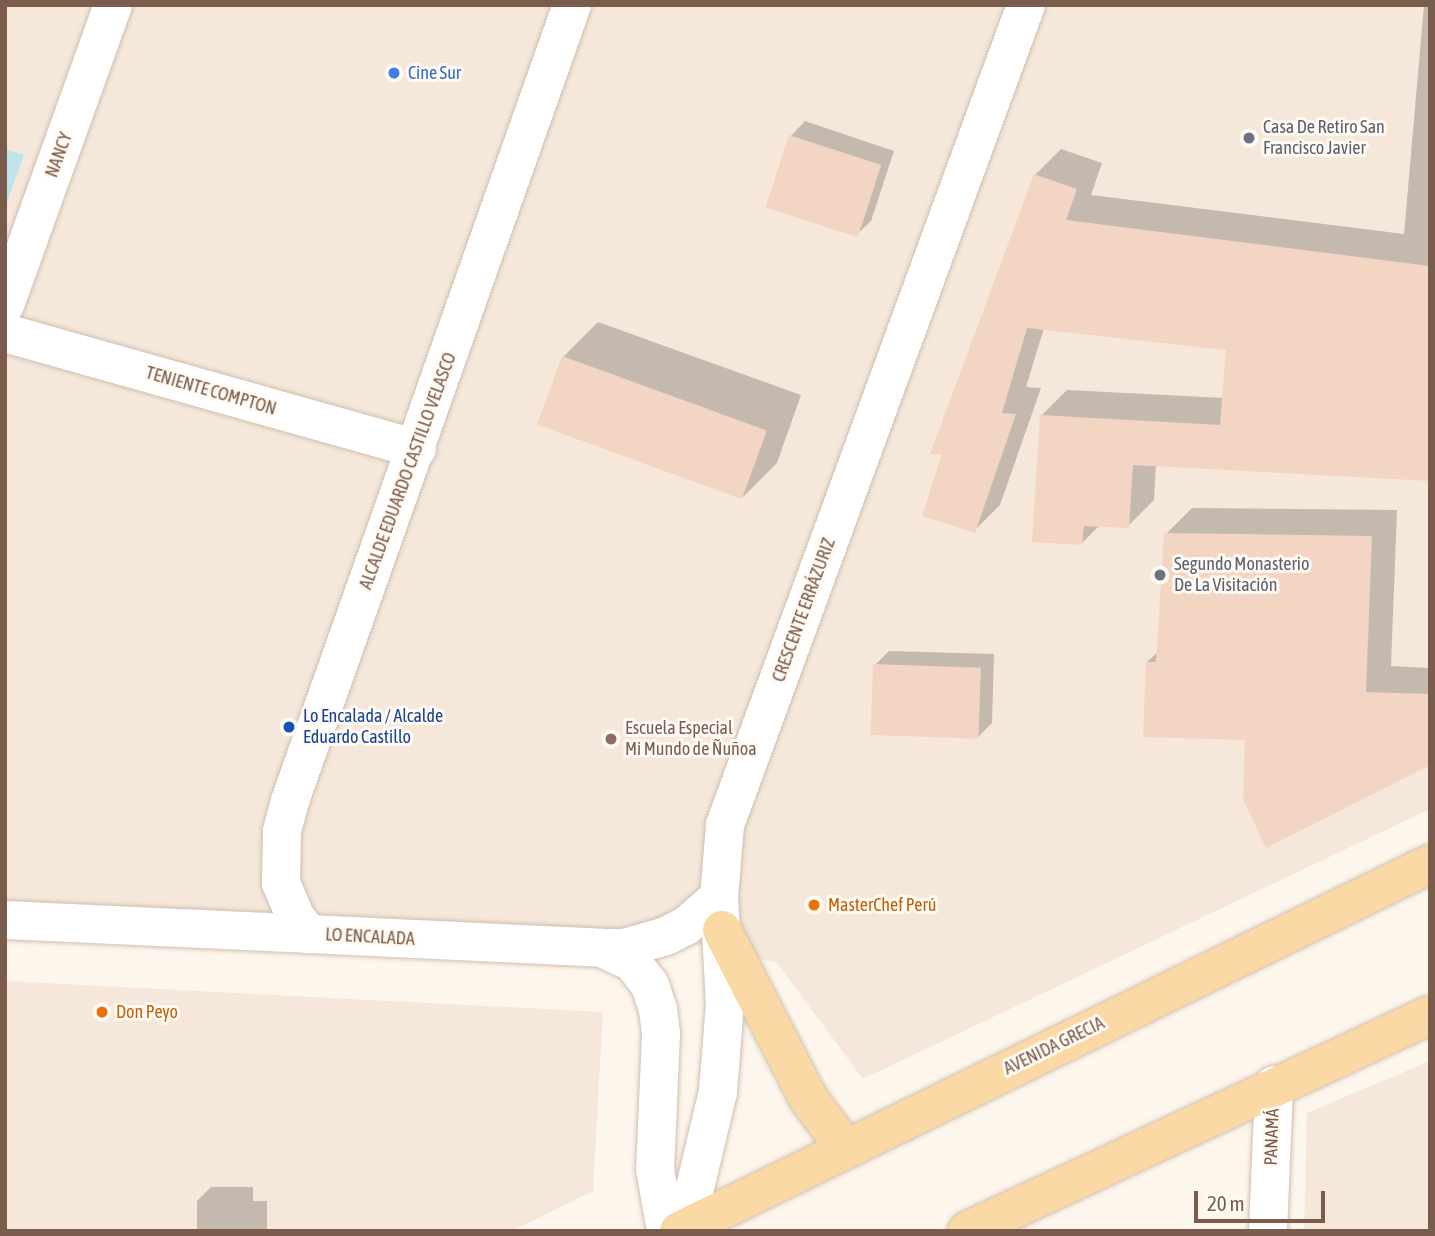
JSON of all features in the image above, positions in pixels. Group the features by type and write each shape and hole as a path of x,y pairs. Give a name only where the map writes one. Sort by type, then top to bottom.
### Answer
{"main road":[{"name":"AVENIDA GRECIA","path":"679,1231 845,1147 1430,864"},
{"path":"721,914 808,1098 845,1147"},
{"path":"967,1231 1274,1085 1430,1015"}],"street":[{"name":"NANCY","path":"5,305 113,5"},
{"name":"ALCALDE EDUARDO CASTILLO VELASCO","path":"309,934 296,918 281,883 282,831 572,5"},
{"name":"CRESCENTE ERRÁZURIZ","path":"672,1231 697,1183 718,1092 725,1004 721,914 725,825 1026,5"},
{"name":"TENIENTE COMPTON","path":"5,333 416,449"},
{"name":"LO ENCALADA","path":"5,920 624,948 666,936 721,914"},
{"path":"602,948 618,953 642,972 658,1009 661,1034 655,1169 666,1231"},
{"name":"PANAMÁ","path":"1268,1231 1274,1085"}],"shaded area":[{"path":"5,5 1430,5 1430,809 863,1079 777,963 657,935 5,904"},
{"path":"5,981 603,1012 593,1191 512,1231 5,1231"},
{"path":"1430,1061 1430,1231 1304,1231 1307,1113"}],"water":[{"path":"5,149 24,155 5,208"}],"building":[{"path":"789,135 881,165 858,237 766,207"},
{"path":"1034,174 1077,189 1066,220 1430,266 1430,481 1133,465 1129,528 1084,526 1082,545 1032,542 1040,415 1220,425 1226,350 1027,328 1002,413 1016,414 975,533 922,516 942,454 930,454"},
{"path":"562,356 767,431 742,499 537,425"},
{"path":"1164,533 1372,536 1366,692 1430,694 1430,765 1266,848 1243,799 1245,740 1143,737 1146,662 1156,662"},
{"path":"873,664 981,668 978,739 871,735"}],"place":[{"name":"Cine Sur","path":"394,73"},
{"name":"Casa De Retiro San Francisco Javier","path":"1249,138"},
{"name":"Segundo Monasterio De La Visitación","path":"1160,575"},
{"name":"Lo Encalada / Alcalde Eduardo Castillo","path":"289,727"},
{"name":"Escuela Especial Mi Mundo de Ñuñoa","path":"611,739"},
{"name":"MasterChef Perú","path":"814,905"},
{"name":"Don Peyo","path":"102,1012"}]}
